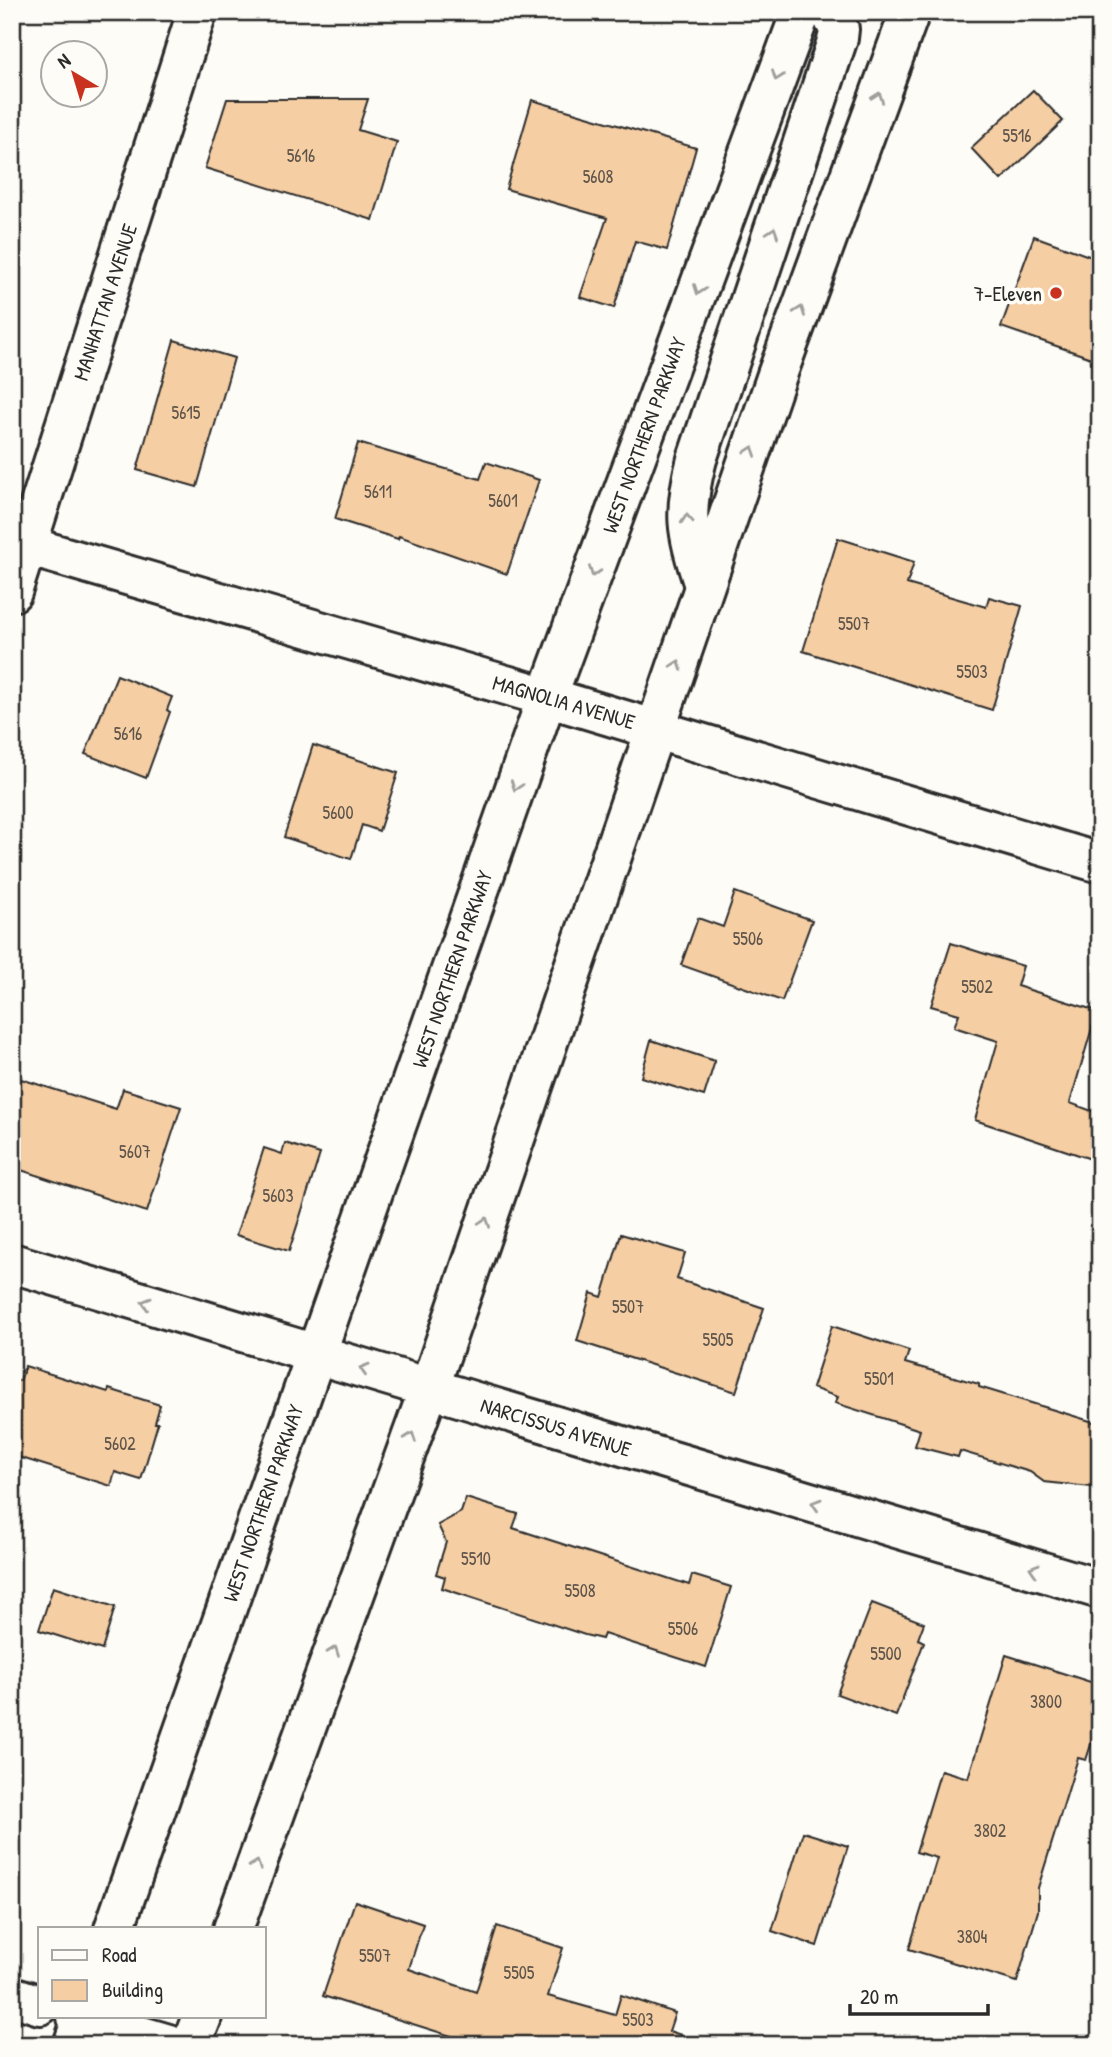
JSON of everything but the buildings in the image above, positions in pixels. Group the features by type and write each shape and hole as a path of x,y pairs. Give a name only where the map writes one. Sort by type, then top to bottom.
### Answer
{"main road":[{"name":"MANHATTAN AVENUE","path":"12,592 197,12"},
{"name":"WEST NORTHERN PARKWAY","path":"115,1927 547,697 801,12"},
{"path":"704,585 687,528 686,507 690,485 696,458 838,38 839,29 830,12"},
{"path":"234,1927 429,1388 777,375 910,12"},
{"name":"MAGNOLIA AVENUE","path":"27,546 547,697 1100,863"},
{"name":"NARCISSUS AVENUE","path":"12,1264 1100,1589"},
{"path":"12,1996 38,2004"},
{"path":"191,2045 202,2018"},
{"path":"79,2024 172,2045"}],"place":[{"name":"7-Eleven","path":"1056,293"}]}
